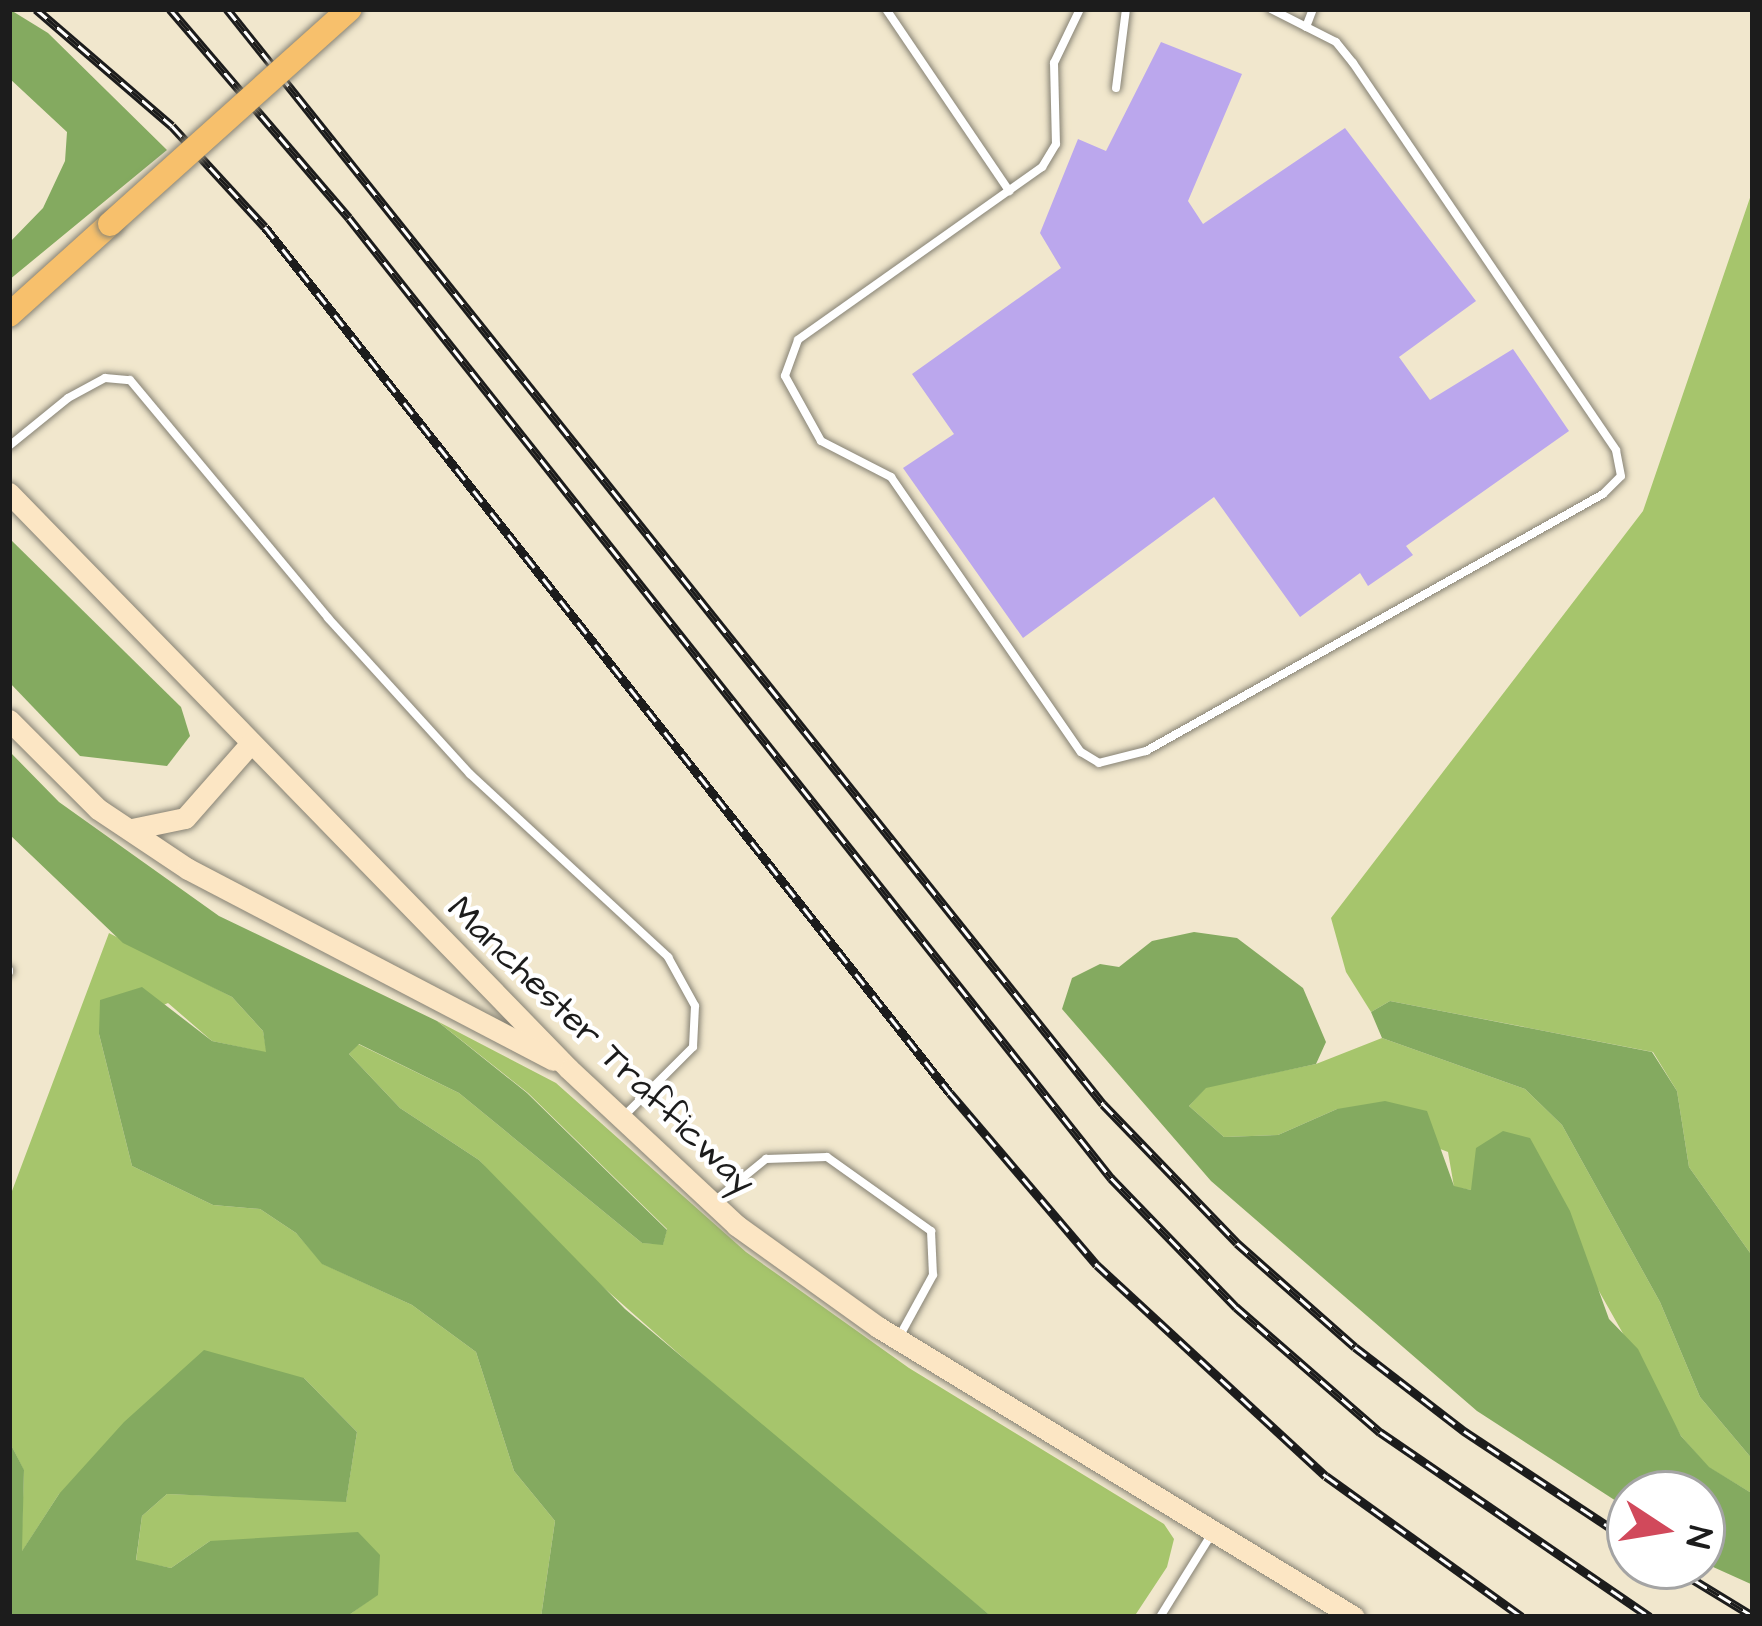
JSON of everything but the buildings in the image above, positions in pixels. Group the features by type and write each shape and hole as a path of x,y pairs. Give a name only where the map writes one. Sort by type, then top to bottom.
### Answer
{"main road":[{"path":"9,315 350,9"},
{"name":"Manchester Trafficway","path":"9,493 569,1069 712,1204 898,1339 1354,1617"},
{"path":"9,720 98,809 250,906 569,1069"},
{"path":"131,829 185,818 251,743"}],"lane":[{"path":"886,9 1009,191"},
{"path":"1080,9 1054,63 1056,144 1042,167 798,340 785,376 821,441 891,477 1081,752 1118,762 1603,494 1621,476 1616,450 1352,63 1336,42 1271,9"},
{"path":"1116,88 1126,9"},
{"path":"1306,27 1313,9"},
{"path":"9,446 68,398 105,378 130,380 328,619 470,774 668,957 695,1006 693,1047 620,1119"},
{"path":"712,1204 766,1160 827,1157 914,1219 931,1232 937,1252 934,1275 898,1339"},
{"path":"1160,1617 1213,1531"}],"green space":[{"path":"9,9 48,33 167,150 9,280 9,243 43,208 65,161 67,132 9,78"},
{"path":"1753,189 1753,1257 1689,1167 1677,1091 1653,1052 1390,1001 1371,1012 1346,972 1331,918 1643,511"},
{"path":"9,538 181,707 190,736 167,766 80,756 9,682"},
{"path":"9,751 59,802 219,916 437,1021 527,1093 667,1230 663,1245 642,1243 459,1093 359,1044 349,1054 400,1108 479,1160 625,1309 992,1617 541,1617 555,1521 514,1471 476,1352 412,1305 322,1264 296,1233 260,1209 213,1205 132,1166 99,1034 100,1000 142,987 212,1041 266,1052 263,1031 232,997 123,943 9,834"},
{"path":"1194,932 1237,938 1303,988 1326,1042 1316,1064 1206,1088 1189,1106 1224,1137 1278,1135 1337,1109 1385,1101 1427,1111 1454,1186 1471,1190 1476,1148 1503,1131 1530,1138 1570,1211 1609,1319 1638,1349 1681,1436 1714,1470 1606,1470 1606,1494 1477,1411 1211,1181 1062,1009 1072,978 1100,964 1119,967 1152,941"},
{"path":"109,933 232,997 263,1031 267,1053 212,1041 168,1003 99,1034 132,1166 213,1205 260,1209 296,1233 323,1264 412,1305 476,1352 514,1471 555,1521 541,1617 346,1617 378,1594 210,1541 171,1568 136,1561 142,1516 167,1494 346,1501 357,1432 304,1378 59,1494 21,1553 24,1471 9,1441 9,1199"},
{"path":"1390,1001 1652,1052 1677,1091 1689,1167 1753,1257 1753,1460 1700,1397 1660,1302 1562,1125 1525,1089 1382,1038 1371,1012"},
{"path":"437,1021 556,1083 746,1252 909,1368 1164,1524 1174,1539 1167,1567 1134,1617 992,1617 816,1475 552,1242 479,1160 400,1108 349,1054 358,1044 459,1093 642,1243 663,1244 667,1229 528,1093"},
{"path":"1382,1038 1525,1089 1562,1125 1660,1302 1700,1397 1753,1460 1753,1494 1726,1478 1726,1470 1708,1467 1681,1436 1591,1277 1471,1190 1454,1187 1448,1152 1337,1109 1278,1135 1224,1137 1189,1106 1206,1087 1316,1064"},
{"path":"204,1350 304,1378 357,1432 346,1502 167,1494 142,1516 136,1560 171,1568 210,1541 358,1532 380,1555 378,1595 346,1617 10,1617 9,1441 24,1470 22,1551 59,1494 124,1422"},
{"path":"1726,1477 1753,1494 1753,1585 1726,1573"}],"railway":[{"path":"36,9 172,126 265,227 950,1093 1097,1265 1326,1476 1522,1617"},
{"path":"170,9 349,218 1111,1178 1236,1307 1380,1432 1650,1617"},
{"path":"227,9 1103,1104 1237,1243 1355,1347 1464,1431 1606,1525"},
{"path":"1710,1590 1753,1616"}]}
